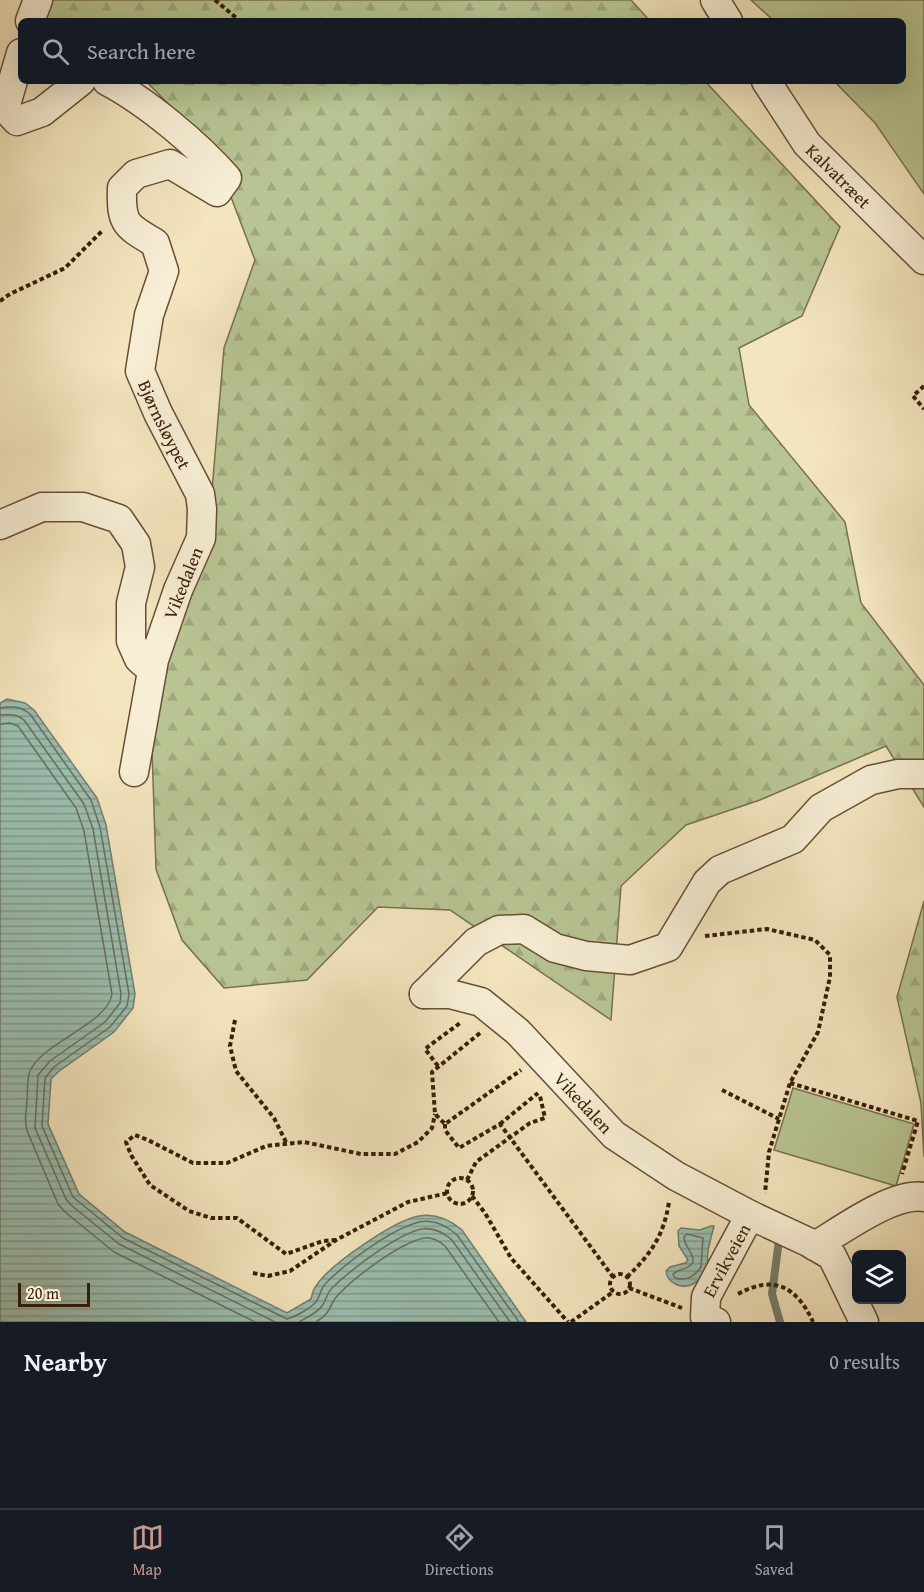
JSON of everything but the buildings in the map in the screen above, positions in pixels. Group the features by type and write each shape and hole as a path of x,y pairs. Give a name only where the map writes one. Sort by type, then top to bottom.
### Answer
{"street":[{"path":"31,18 38,0"},
{"path":"715,0 726,18"},
{"path":"18,62 5,108 17,121 42,112 77,84"},
{"path":"113,84 130,93 211,159 227,178 217,192 170,164 136,174 122,188 121,212"},
{"name":"Kalvatræet","path":"768,84 807,144 924,260"},
{"name":"Bjørnsløypet","path":"121,212 130,228 155,243 164,271 149,315 140,371 158,413 200,494"},
{"name":"Vikedalen","path":"134,772 153,670 178,590 201,538 200,494"},
{"path":"0,525 42,507 82,507 119,519 136,544 140,567 131,603 131,641 139,659 153,670"},
{"path":"675,933 707,882 720,870 793,839 821,808 872,780 898,774 924,774"},
{"name":"Vikedalen","path":"675,933 668,947 630,960 586,956 555,948 524,929 499,930 476,942 424,994 450,994 481,1002 489,1026 518,1032 614,1135 668,1171 750,1215"},
{"path":"815,1246 888,1203 924,1197"},
{"name":"Ervikveien","path":"711,1319 706,1297 750,1215 832,1256 864,1322"}],"path":[{"path":"215,0 236,18"},
{"path":"0,301 65,268 121,212"},
{"path":"924,386 913,396 924,409"},
{"path":"675,933 690,939 767,929 815,940 830,955 830,977 818,1032 790,1083 769,1152 764,1199 750,1215"},
{"path":"438,1066 425,1049 465,1019"},
{"path":"236,1020 230,1046 236,1071 274,1118 287,1144"},
{"path":"472,1027 489,1026"},
{"path":"336,1240 323,1241 286,1254 237,1218 211,1218 189,1211 150,1185 130,1155 126,1142 135,1135 193,1163 227,1163 266,1146 304,1142 361,1154 395,1154 418,1142 432,1128 435,1114 432,1072 489,1026"},
{"path":"445,1124 520,1069 526,1077"},
{"path":"790,1083 918,1121 898,1188 891,1194 888,1203"},
{"path":"467,1180 476,1162 530,1123 545,1118 542,1098 532,1085"},
{"path":"722,1090 779,1119"},
{"path":"435,1114 445,1124 445,1130 459,1148 500,1124 538,1093"},
{"path":"500,1124 613,1277"},
{"path":"627,1277 642,1263 661,1235 669,1202 668,1171"},
{"path":"472,1196 466,1202 458,1203 452,1200 448,1193 449,1185 455,1179 467,1180 472,1185 472,1196 491,1222 511,1258 569,1322 613,1292 622,1294 629,1288 630,1282 627,1277 619,1274 613,1277 610,1286 613,1292"},
{"path":"253,1273 268,1276 290,1271 336,1240 408,1202 448,1193"},
{"path":"766,1284 778,1285 795,1294 807,1308 813,1322"},
{"path":"629,1288 711,1319"}],"green space":[{"path":"31,0 631,0 647,18 42,18"},
{"path":"751,0 924,0 924,194 875,123 837,84 906,84 906,18 771,18"},
{"path":"149,84 708,84 840,227 802,316 739,348 749,405 845,522 861,603 924,685 924,807 886,746 760,800 686,825 621,886 611,1020 450,910 378,907 307,980 224,988 182,940 156,869 150,690 207,550 224,348 255,260 213,150"},
{"path":"924,901 924,1157 921,1103 897,997"},
{"path":"793,1088 914,1124 896,1186 774,1150"}],"water":[{"path":"7,699 25,703 34,710 97,798 106,825 135,994 133,1008 114,1032 51,1079 48,1124 79,1194 125,1232 287,1313 311,1299 314,1289 323,1277 379,1234 408,1219 425,1215 437,1216 448,1220 462,1230 526,1322 0,1322 0,703"},
{"path":"714,1226 708,1254 709,1272 689,1286 680,1286 672,1282 666,1271 688,1260 679,1246 678,1231 681,1228 700,1230"}],"waterway":[{"path":"779,1240 772,1294 780,1322"}]}
